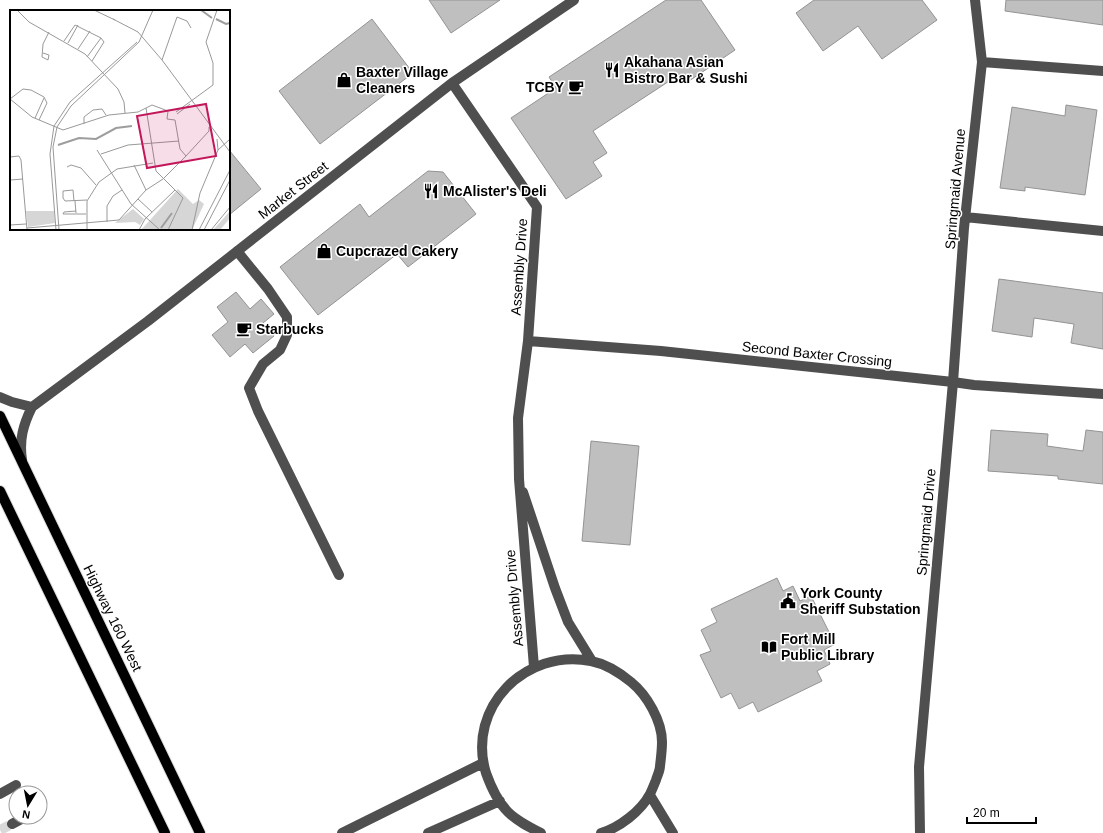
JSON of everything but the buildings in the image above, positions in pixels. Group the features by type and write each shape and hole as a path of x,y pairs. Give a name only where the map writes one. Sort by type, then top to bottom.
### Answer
{"main road":[{"name":"Highway 160 West","path":"0,416 200,833"},
{"path":"0,491 165,833"}],"street":[{"name":"Market Street","path":"22,463 21,443 23,426 32,407 148,321 452,83 574,0"},
{"name":"Springmaid Avenue","path":"953,382 965,217 982,62 974,0"},
{"path":"982,62 1103,71"},
{"name":"Assembly Drive","path":"452,83 536,207 528,340 518,418 519,479 534,667"},
{"path":"965,217 1103,231"},
{"path":"237,251 268,289 287,317 287,335 280,350 263,364 249,388 258,412 339,575"},
{"name":"Second Baxter Crossing","path":"528,340 661,352 974,385 1103,394"},
{"name":"Springmaid Drive","path":"920,833 919,766 953,382"},
{"path":"0,397 32,407"},
{"name":"Assembly Drive","path":"519,479 555,588 568,622 592,661"},
{"path":"541,833 521,823 508,812 490,786 483,762 482,739 488,717 499,697 514,680 534,667 562,659 592,661 618,671 640,689 655,713 662,740 662,747 660,768 650,795 632,816 607,832"},
{"path":"342,833 483,762"},
{"path":"650,795 672,833"},
{"path":"428,833 500,801"}],"tunnel":[{"path":"0,830 10,825"}],"place":[{"name":"Akahana Asian Bistro Bar & Sushi","path":"612,70"},
{"name":"Baxter Village Cleaners","path":"344,80"},
{"name":"TCBY","path":"576,87"},
{"name":"McAlister's Deli","path":"431,191"},
{"name":"Cupcrazed Cakery","path":"324,251"},
{"name":"Starbucks","path":"244,329"},
{"name":"York County Sheriff Substation","path":"788,601"},
{"name":"Fort Mill Public Library","path":"769,647"}]}
